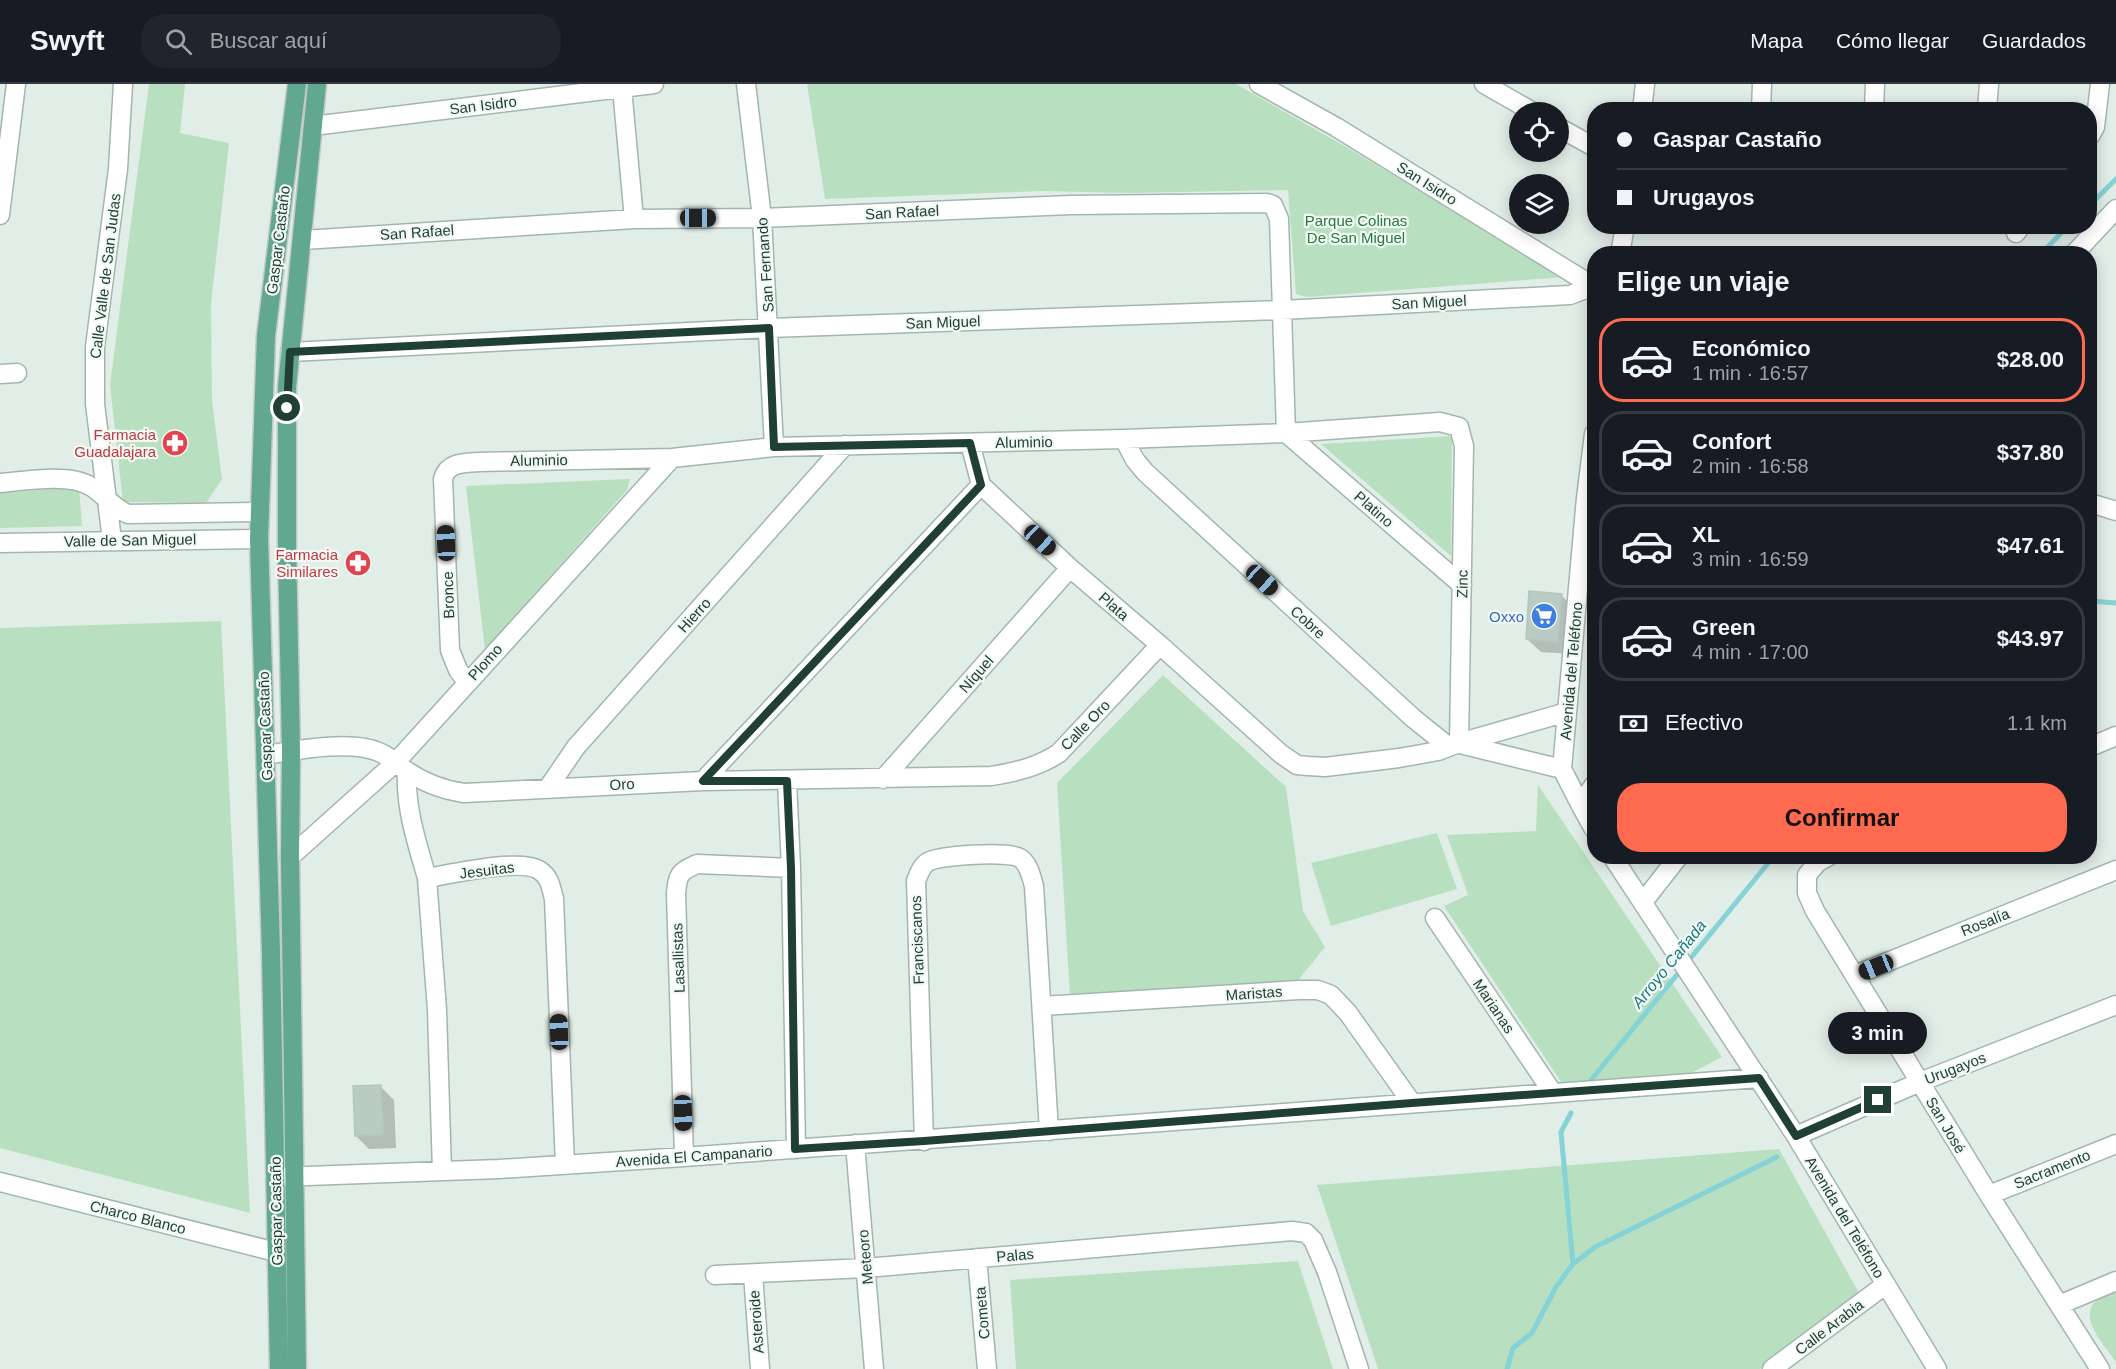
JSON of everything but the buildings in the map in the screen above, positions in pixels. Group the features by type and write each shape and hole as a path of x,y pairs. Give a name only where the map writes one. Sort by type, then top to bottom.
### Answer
{"main road":[{"name":"Gaspar Castaño","path":"279,1369 259,539 266,336 297,84"},
{"name":"Gaspar Castaño","path":"297,1369 287,387 318,84"}],"street":[{"path":"0,215 6,126 16,84"},
{"name":"Calle Valle de San Judas","path":"112,540 95,404 95,347 118,169 123,84"},
{"name":"San Isidro","path":"313,126 654,84"},
{"name":"San Fernando","path":"746,84 762,218 774,447"},
{"name":"San Isidro","path":"1259,84 1336,127 1587,282"},
{"path":"1484,84 1516,102"},
{"path":"1643,102 1645,84"},
{"path":"1761,102 1762,84"},
{"path":"1874,102 1875,84"},
{"path":"1988,102 1989,84"},
{"path":"2097,110 2100,84"},
{"path":"622,88 634,219"},
{"path":"1569,133 1587,143"},
{"name":"San Rafael","path":"303,240 634,219 762,218 1071,205 1267,203 1273,205 1278,219 1286,432"},
{"path":"2097,229 2116,209"},
{"path":"2081,246 2093,234"},
{"name":"San Miguel","path":"290,352 769,328 1281,310 1570,295 1587,289"},
{"name":"Aluminio","path":"447,470 459,464 479,462 672,458 774,447 1124,439 1440,422 1459,427"},
{"name":"Zinc","path":"1454,745 1462,585 1464,446 1459,427"},
{"name":"Platino","path":"1286,432 1462,585"},
{"name":"Cobre","path":"1124,439 1135,460 1145,472 1413,718 1454,745 1562,769"},
{"path":"703,781 981,485 970,443"},
{"name":"Hierro","path":"548,788 576,747 845,445"},
{"name":"Plomo","path":"290,857 401,767 466,682 672,458"},
{"name":"Bronce","path":"447,470 443,479 450,650 466,682"},
{"name":"Valle de San Miguel","path":"0,483 36,480 87,484 114,507 128,514 260,512"},
{"name":"Plata","path":"981,485 1070,568 1281,754"},
{"name":"Avenida del Teléfono","path":"1562,769 1587,490"},
{"path":"2097,505 2116,511"},
{"name":"Valle de San Miguel","path":"0,543 259,539"},
{"name":"Níquel","path":"883,779 1070,568"},
{"name":"Calle Oro","path":"991,776 1016,772 1042,763 1059,753 1160,645"},
{"name":"Cobre","path":"1281,754 1297,765 1325,767 1399,759 1438,751 1567,712"},
{"path":"2097,744 2116,736"},
{"name":"Oro","path":"266,755 354,746 381,753 401,767 444,790 464,793 703,781 991,776"},
{"path":"401,767 413,830 427,878 437,1010 442,1171"},
{"path":"1562,769 1587,816"},
{"path":"787,781 791,868 795,1149"},
{"path":"1580,804 1587,794"},
{"name":"Franciscanos","path":"924,1141 916,881 921,868 928,862 943,857 1005,854 1017,855 1025,862 1034,886 1049,1131"},
{"name":"Lasallistas","path":"684,1157 676,893 678,877 684,869 697,864 791,868"},
{"name":"Avenida del Teléfono","path":"1617,864 1796,1136 1937,1369"},
{"path":"1643,902 1673,864"},
{"name":"San José","path":"1816,864 1807,875 1808,893 1815,912 1989,1195 2100,1369"},
{"name":"Jesuitas","path":"427,878 506,865 537,868 548,878 554,898 565,1165"},
{"name":"Rosalía","path":"1855,975 2116,870"},
{"name":"Marianas","path":"1435,918 1553,1093"},
{"name":"Maristas","path":"1042,1006 1318,990 1331,995 1348,1013 1412,1103"},
{"name":"Urugayos","path":"1796,1136 1920,1082 2116,1005"},
{"name":"Avenida El Campanario","path":"275,1177 565,1165 924,1141 1759,1078"},
{"name":"Sacramento","path":"1989,1195 2116,1143"},
{"name":"Meteoro","path":"855,1144 874,1369"},
{"name":"Charco Blanco","path":"0,1182 276,1252"},
{"name":"Palas","path":"715,1275 866,1268 1292,1231 1306,1233 1313,1240 1327,1272 1359,1369"},
{"name":"Cometa","path":"977,1258 987,1369"},
{"name":"Asteroide","path":"753,1274 760,1369"},
{"path":"2059,1305 2116,1281"},
{"name":"Calle Arabia","path":"1772,1369 1885,1284"}],"green space":[{"path":"149,84 185,84 180,133 229,143 211,304 212,401 222,479 206,503 123,502 110,385"},
{"name":"Parque Colinas De San Miguel","path":"807,84 1236,84 1564,277 1307,297 1296,294 1288,190 1128,193 1043,191 825,199"},
{"path":"1452,436 1451,556 1321,444"},
{"path":"630,479 627,490 485,650 466,486"},
{"path":"79,487 82,526 0,528 0,493"},
{"path":"221,621 250,1213 0,1148 0,628"},
{"path":"1163,675 1286,787 1303,911 1325,947 1295,984 1070,996 1057,783"},
{"path":"1538,785 1587,857 1587,864 1591,864 1722,1057 1680,1079 1563,1085 1444,906 1468,895 1447,835 1536,831"},
{"path":"1437,833 1457,889 1331,926 1311,863"},
{"path":"1779,1149 1859,1293 1760,1369 1378,1369 1317,1185"},
{"path":"1298,1261 1333,1369 1016,1369 1010,1280"},
{"path":"2116,1289 2116,1362 2095,1332 2090,1313 2093,1304 2101,1296"}],"waterway":[{"path":"2097,198 2116,179"},
{"path":"2049,246 2060,234"},
{"name":"Arroyo Cañada","path":"2097,602 2116,603"},
{"name":"Arroyo Cañada","path":"1587,1085 1767,864"},
{"name":"Arroyo Cañada","path":"1571,1113 1561,1132 1573,1264"},
{"name":"Arroyo Cañada","path":"1507,1369 1513,1348 1532,1333 1556,1287 1573,1264 1595,1247 1777,1157"}],"place":[{"name":"Farmacia Guadalajara","path":"175,443"},
{"name":"Farmacia Similares","path":"358,563"},
{"name":"Oxxo","path":"1544,616"}],"route":[{"path":"287,408 290,352 769,328 774,447 970,443 981,485 703,781 787,781 791,868 795,1149 1759,1078 1796,1136 1878,1100"}]}
